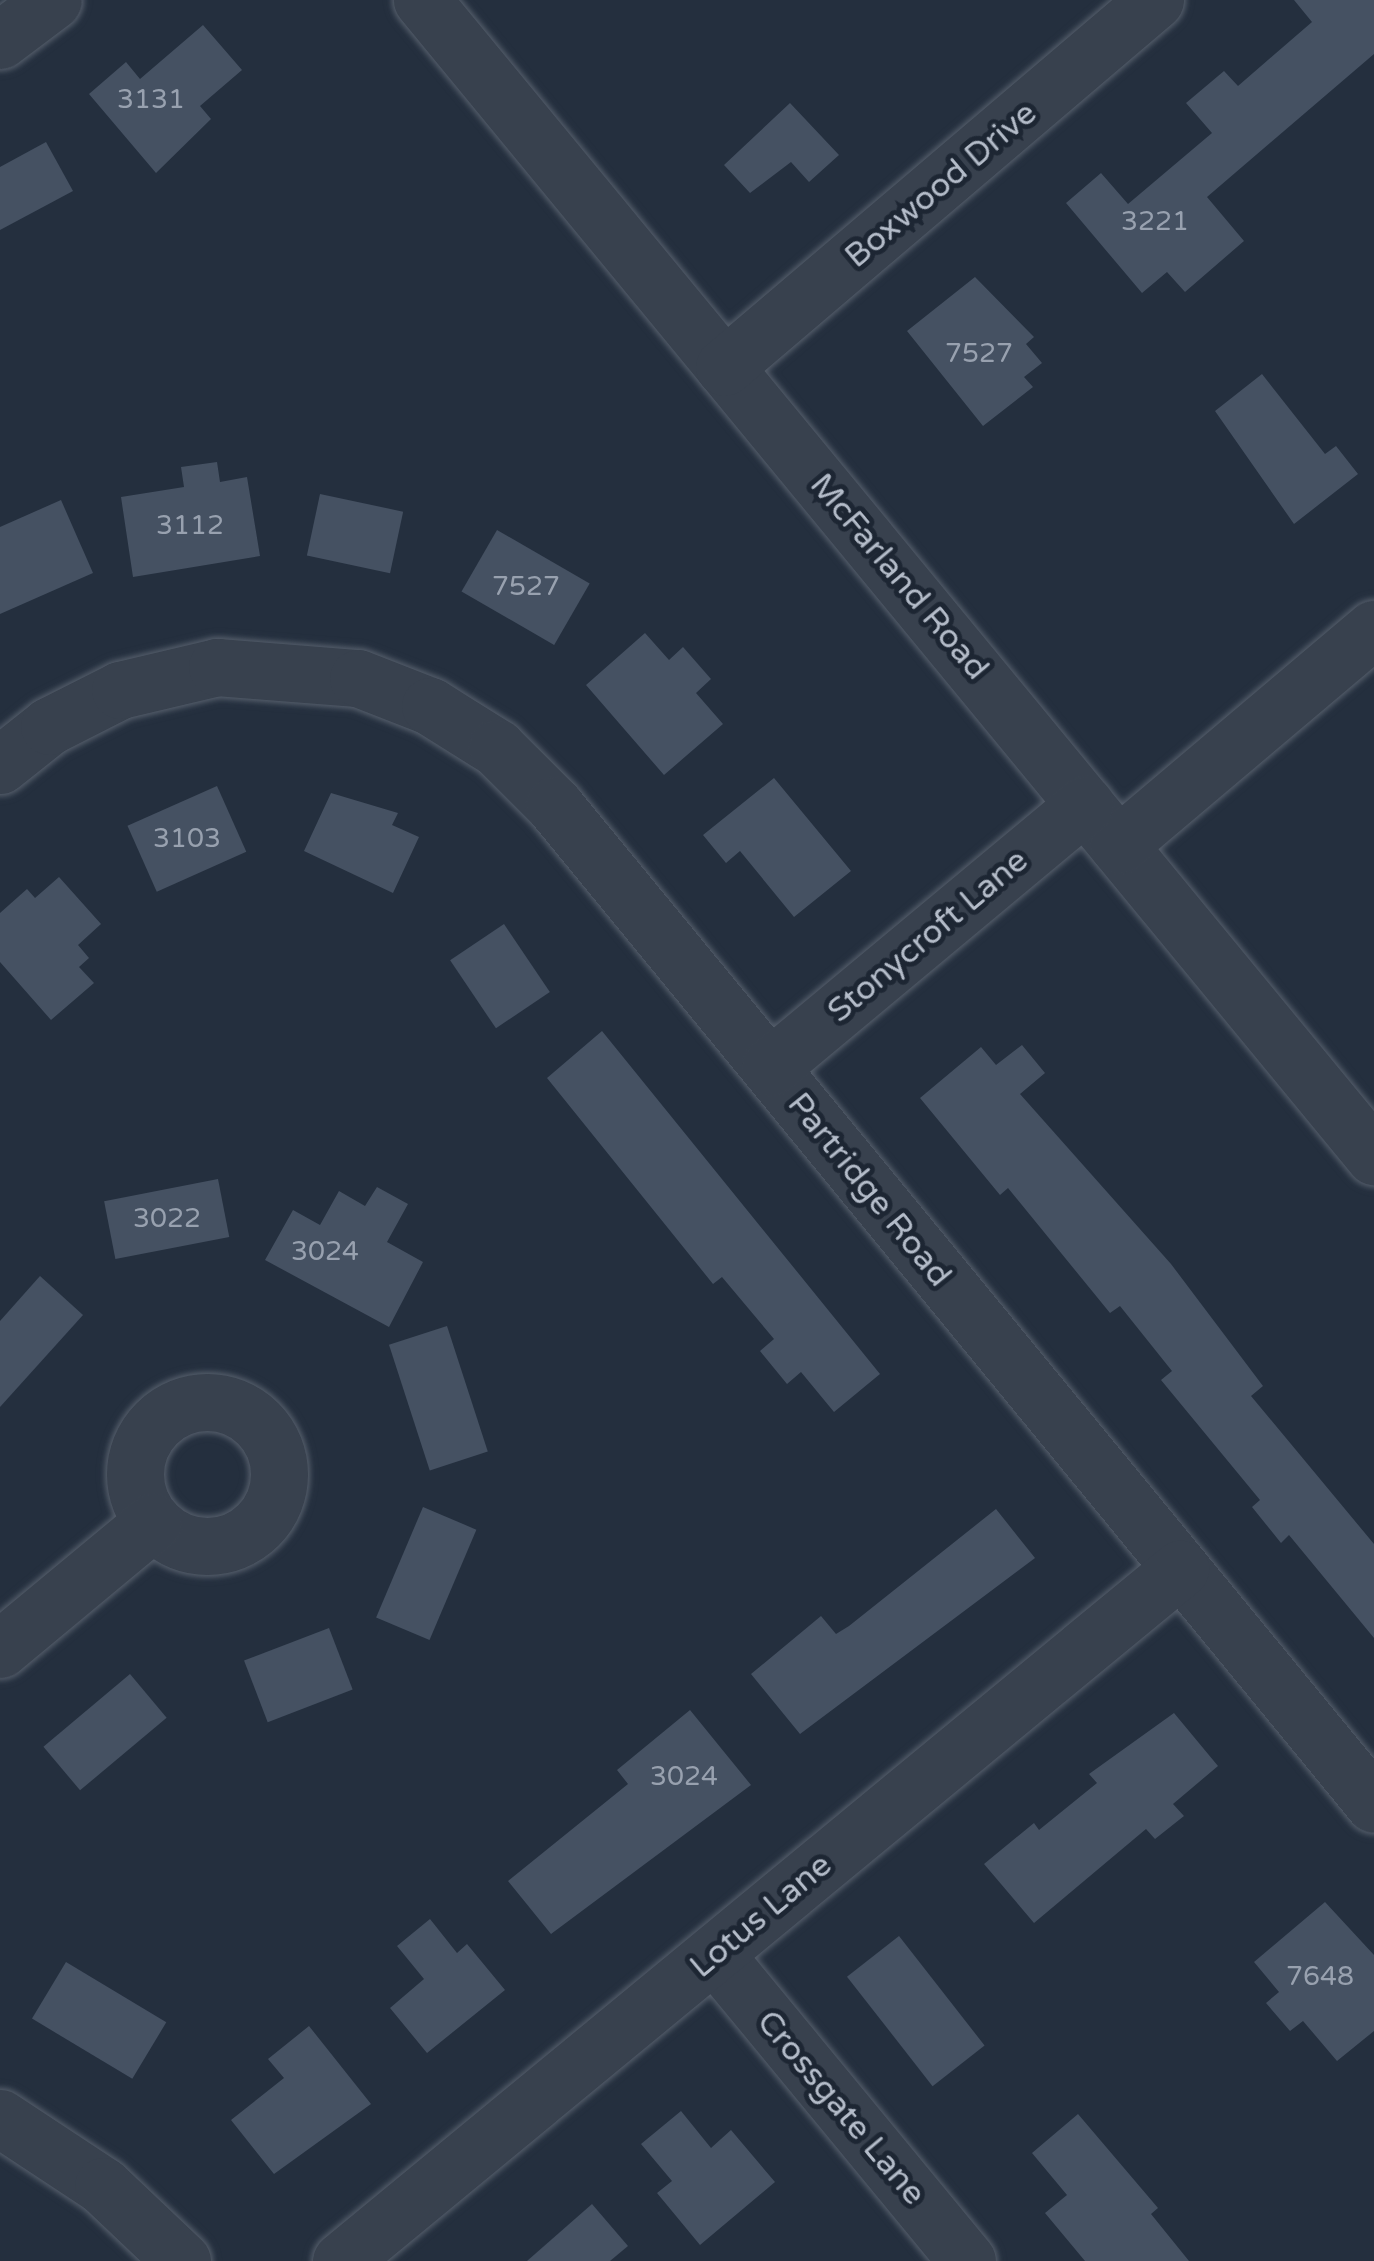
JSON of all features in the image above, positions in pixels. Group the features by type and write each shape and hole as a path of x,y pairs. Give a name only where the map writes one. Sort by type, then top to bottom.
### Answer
{"street":[{"path":"0,40 53,0"},
{"name":"McFarland Road","path":"422,0 1374,1156"},
{"name":"Boxwood Drive","path":"724,367 1155,0"},
{"name":"Stonycroft Lane","path":"770,1067 1374,628"},
{"name":"Partridge Road","path":"0,765 49,726 139,683 217,667 298,668 394,690 512,760 1374,1804"},
{"path":"0,1649 153,1522"},
{"name":"Lotus Lane","path":"341,2261 1180,1569"},
{"name":"Crossgate Lane","path":"715,1955 967,2261"},
{"path":"0,2118 104,2186 182,2261"}],"building":[{"path":"1294,0 1374,0 1374,54 1207,197 1244,241 1185,292 1167,272 1142,293 1066,203 1101,173 1128,204 1212,133 1186,103 1224,71 1238,86 1312,22"},
{"path":"203,25 242,70 200,106 211,119 156,173 89,94 126,62 140,79"},
{"path":"790,103 839,155 809,182 791,162 750,193 724,165"},
{"path":"46,142 73,191 0,230 0,167"},
{"path":"975,277 1034,337 1026,344 1042,363 1024,377 1033,387 983,426 907,331"},
{"path":"1262,374 1325,454 1336,446 1358,474 1294,524 1215,411"},
{"path":"217,462 220,482 247,477 260,556 133,577 121,497 184,487 181,467"},
{"path":"320,494 403,512 390,573 307,556"},
{"path":"61,500 93,573 0,614 0,527"},
{"path":"497,530 590,584 554,645 462,591"},
{"path":"645,633 669,660 683,647 711,679 696,693 723,724 664,775 586,685"},
{"path":"774,778 851,871 794,917 740,851 726,863 703,835"},
{"path":"217,786 246,852 157,892 127,826"},
{"path":"331,793 398,813 392,825 419,837 393,893 304,851"},
{"path":"59,877 101,924 78,945 89,958 79,967 94,983 51,1020 0,962 0,913 27,889 35,898"},
{"path":"504,924 550,992 496,1028 450,960"},
{"path":"602,1031 880,1374 834,1412 801,1372 787,1384 760,1351 774,1339 722,1277 713,1284 547,1078"},
{"path":"1022,1045 1045,1073 1020,1094 1171,1264 1263,1386 1251,1396 1374,1544 1374,1638 1289,1535 1281,1543 1252,1507 1260,1500 1161,1380 1172,1371 1120,1306 1110,1313 1008,1188 1000,1195 920,1098 981,1047 996,1065"},
{"path":"218,1179 229,1237 115,1259 104,1201"},
{"path":"377,1187 408,1204 387,1242 423,1262 389,1327 265,1260 293,1210 320,1225 339,1191 365,1206"},
{"path":"40,1276 83,1315 0,1407 0,1321"},
{"path":"447,1326 488,1452 430,1470 389,1345"},
{"path":"423,1507 476,1530 430,1640 376,1617"},
{"path":"996,1509 1035,1558 800,1734 751,1674 821,1616 836,1634 849,1626"},
{"path":"329,1628 353,1690 268,1722 244,1661"},
{"path":"130,1674 167,1718 80,1790 43,1747"},
{"path":"690,1710 751,1785 551,1934 508,1881 628,1784 617,1770"},
{"path":"1174,1713 1218,1766 1173,1804 1184,1816 1155,1839 1146,1829 1034,1923 984,1864 1034,1823 1039,1830 1097,1783 1089,1774"},
{"path":"1325,1902 1374,1955 1374,2031 1337,2061 1303,2021 1290,2031 1266,2003 1279,1992 1254,1962"},
{"path":"430,1919 457,1953 467,1944 505,1990 427,2053 390,2008 424,1979 397,1946"},
{"path":"899,1936 985,2046 933,2086 847,1977"},
{"path":"66,1962 166,2022 132,2079 32,2019"},
{"path":"309,2026 371,2104 274,2174 231,2120 284,2078 268,2059"},
{"path":"681,2111 711,2148 731,2130 775,2182 700,2245 657,2193 672,2181 641,2144"},
{"path":"1078,2114 1158,2208 1151,2214 1189,2261 1085,2261 1045,2213 1067,2195 1032,2153"},
{"path":"592,2204 628,2246 610,2261 527,2261"}]}
